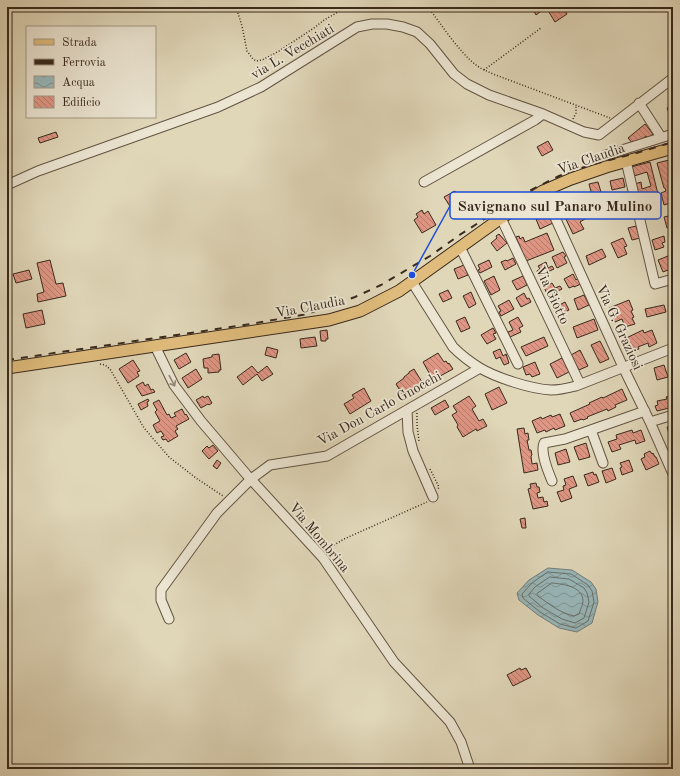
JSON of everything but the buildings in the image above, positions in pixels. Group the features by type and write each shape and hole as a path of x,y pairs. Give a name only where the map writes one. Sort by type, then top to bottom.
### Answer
{"main road":[{"name":"Via Claudia","path":"7,368 328,320 360,311 412,282 501,218 543,191 571,179 626,161 673,148"}],"street":[{"name":"via L. Vecchiati","path":"7,184 38,171 218,107 260,87 357,27 372,24 387,24 403,27 417,32 430,44 454,74 466,84 489,95 571,125 584,132 599,135 673,78"},
{"path":"639,104 662,137"},
{"path":"424,182 535,120 543,114"},
{"path":"606,155 673,134"},
{"path":"626,161 656,284 673,279"},
{"name":"Via G. Graziosi","path":"543,191 673,474"},
{"name":"Via Giotto","path":"501,218 580,384"},
{"path":"460,247 518,364"},
{"path":"412,282 453,347 460,354 480,368 504,379 529,386 551,390 562,389 580,384 673,348"},
{"name":"Via Mombrina","path":"155,346 174,385 187,404 249,477 321,556 394,662 450,722 461,742 470,769"},
{"name":"Via Don Carlo Gnocchi","path":"169,619 161,600 161,590 217,513 249,477 270,465 327,456 480,368"},
{"path":"407,410 408,432 412,451 433,497"},
{"path":"552,481 543,452 542,446 544,443 565,439 645,411"},
{"path":"650,422 673,415"},
{"path":"591,430 604,462"}],"path":[{"path":"236,7 242,26 247,51 256,61 262,60 279,51 324,20 347,7"},
{"path":"428,7 458,47 476,65 484,70 617,120"},
{"path":"484,70 541,28"},
{"path":"571,125 576,113 576,105"},
{"path":"98,364 105,365 110,369 144,428 170,457 196,478 225,497"},
{"path":"419,409 417,413 417,425 420,445"},
{"path":"321,556 344,539 429,502 439,486 430,468"}],"water":[{"path":"548,568 572,570 591,582 596,589 598,602 592,623 577,632 559,628 538,615 519,600 517,593 529,580"}],"railway":[{"path":"7,360 251,324 307,314 355,297 381,285 430,256 461,234 525,193 559,176 590,165 673,142"}],"place":[{"name":"Savignano sul Panaro Mulino","path":"412,275"}]}
